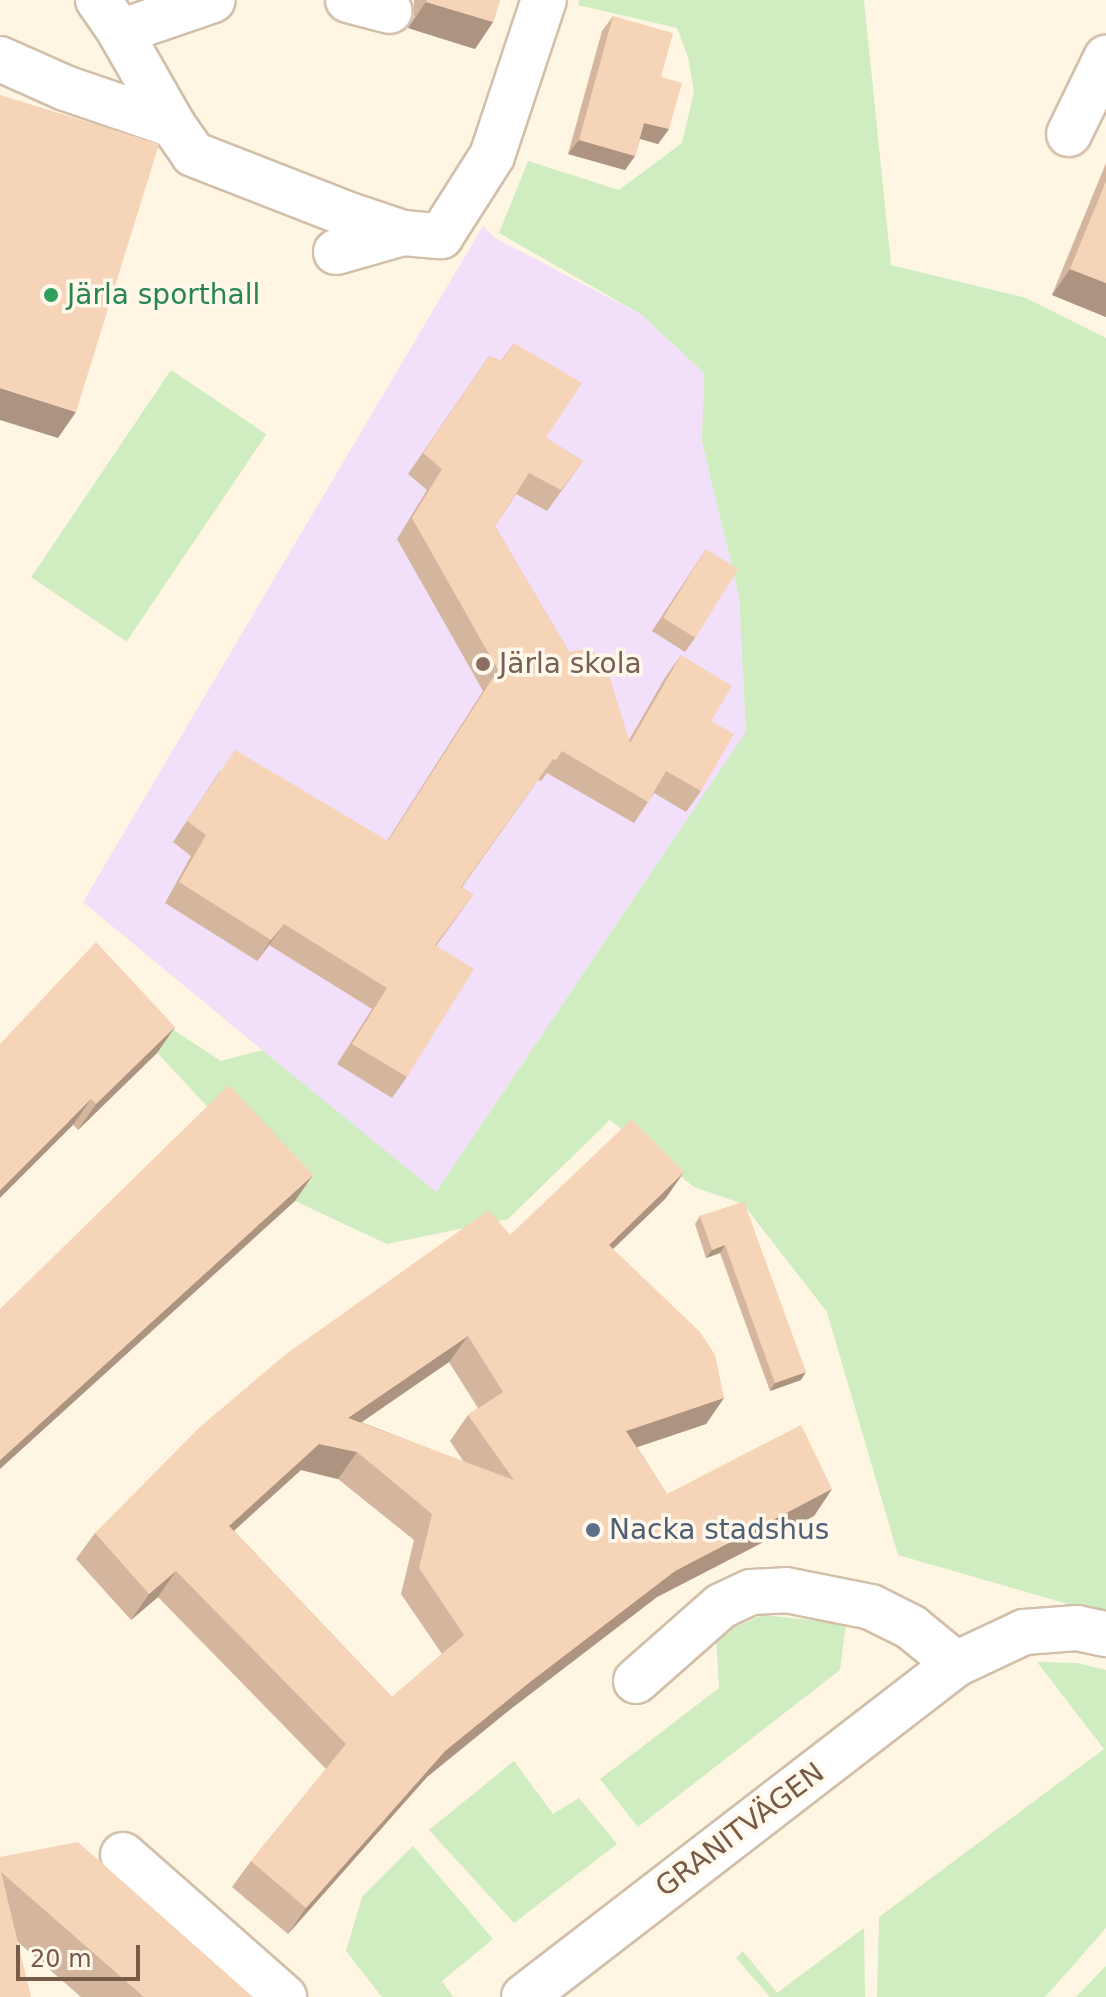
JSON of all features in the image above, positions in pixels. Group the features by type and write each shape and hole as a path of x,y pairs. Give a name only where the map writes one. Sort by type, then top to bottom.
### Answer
{"street":[{"path":"213,0 109,16 193,154 403,233 441,236 492,156 544,0"},
{"path":"348,0 390,11"},
{"path":"1069,134 1106,58"},
{"path":"0,59 65,88 173,125"},
{"path":"336,252 403,233"},
{"path":"636,1681 721,1606 751,1592 786,1590 871,1607 911,1627 956,1664"},
{"name":"GRANITVÄGEN","path":"524,1997 956,1664 1024,1632 1077,1628 1106,1634"},
{"path":"123,1855 284,1997"}],"shaded area":[{"name":"Järla skola","path":"483,226 495,238 642,315 704,373 702,442 739,596 746,733 435,1193 83,902"}],"green space":[{"path":"579,0 864,0 891,265 1026,298 1106,338 1106,1615 898,1555 827,1312 743,1204 694,1187 610,1120 508,1219 387,1244 295,1201 109,1001 122,974 175,1031 221,1061 262,1050 436,1192 746,732 739,596 702,442 704,373 642,315 499,233 528,161 619,190 682,143 694,92 688,57 677,28 578,5"},
{"path":"171,370 266,434 127,642 31,577"},
{"path":"763,1615 846,1624 840,1670 638,1827 600,1779 719,1688 716,1635"},
{"path":"1037,1662 1077,1663 1106,1670 1106,1928 1045,1997 877,1997 879,1917 1104,1749"},
{"path":"514,1761 553,1814 579,1798 617,1844 514,1923 429,1830"},
{"path":"413,1846 493,1939 442,1981 453,1997 382,1997 346,1951 362,1897"},
{"path":"864,1928 865,1997 770,1997 736,1958 743,1951 777,1993"},
{"path":"1106,1966 1106,1997 1076,1997"}],"building":[{"path":"427,0 500,0 493,22"},
{"path":"613,16 673,33 661,77 682,83 669,129 644,123 635,156 579,140"},
{"name":"Järla sporthall","path":"0,95 159,144 76,412 0,388"},
{"path":"1106,181 1106,283 1070,269"},
{"path":"514,343 582,383 546,438 583,461 561,490 529,473 495,526 569,652 587,649 603,656 630,743 681,655 732,686 711,721 734,734 701,791 666,771 648,802 562,751 556,760 553,759 461,887 473,895 435,945 474,969 407,1077 352,1044 387,988 284,924 271,940 179,882 206,835 187,821 235,750 388,841 498,670 412,518 442,469 423,453 489,356 502,361"},
{"path":"706,549 738,569 695,638 663,618"},
{"path":"96,942 175,1027 96,1104 91,1099 0,1190 0,1044"},
{"path":"229,1085 313,1175 0,1460 0,1309"},
{"name":"Nacka stadshus","path":"632,1119 684,1172 609,1245 700,1332 715,1355 724,1398 626,1431 667,1494 801,1425 832,1489 675,1571 530,1682 445,1751 306,1908 251,1861 346,1744 176,1571 149,1594 95,1533 200,1427 286,1354 489,1210 510,1235","holes":["468,1336 503,1392 468,1415 514,1480 348,1418","319,1444 357,1452 432,1514 419,1568 464,1635 392,1697 229,1526"]},
{"path":"744,1202 806,1372 775,1383 725,1245 712,1250 700,1216"},
{"path":"78,1842 253,1997 144,1997 1,1872 31,1997 0,1997 0,1857"}],"place":[{"name":"Järla sporthall","path":"51,295"},
{"name":"Järla skola","path":"483,664"},
{"name":"Nacka stadshus","path":"593,1530"}]}
